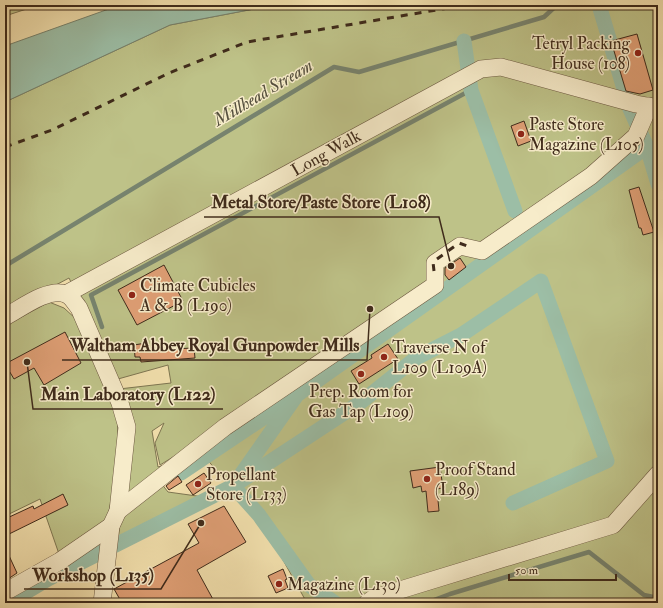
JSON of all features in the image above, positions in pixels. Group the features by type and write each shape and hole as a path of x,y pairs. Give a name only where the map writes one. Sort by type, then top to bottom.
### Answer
{"street":[{"name":"Long Walk","path":"66,294 481,69 501,67 643,105"},
{"path":"5,592 60,561 113,525 225,427 435,285 435,263 460,246 482,251 591,176 636,136 643,105"},
{"path":"5,317 30,302 48,295 66,294 79,308 120,403 127,427 102,603"},
{"path":"367,603 374,598 613,525 658,474"}],"green space":[{"path":"5,5 39,5 5,16"},
{"path":"275,5 658,5 658,603 307,603 259,517 233,490 194,444 160,465 155,443 164,423 152,431 158,467 181,459 123,501 119,389 171,383 168,365 118,379 69,278 9,310 5,314 5,102 170,25"},
{"path":"49,302 64,308 76,319 117,411 119,462 107,521 59,554 40,499 5,516 5,326"},
{"path":"161,483 168,492 204,497 118,540 121,511"}],"shaded area":[{"path":"120,5 275,5 170,25 5,102 5,46"}],"building":[{"path":"637,34 653,90 640,94 626,91 611,41"},
{"name":"Paste Store Magazine (L105)","path":"524,121 531,141 518,146 511,126"},
{"path":"639,187 654,232 643,235 641,228 639,228 629,190"},
{"path":"460,258 466,267 449,280 445,275 445,268"},
{"name":"Climate Cubicles A & B (L190)","path":"164,265 183,301 137,325 118,290"},
{"path":"65,332 81,363 44,385 34,368 14,379 5,364"},
{"path":"146,343 147,350 194,348 195,358 141,362 140,357 135,357 134,345"},
{"path":"388,344 398,359 359,384 351,371 372,358 371,355"},
{"name":"Proof Stand (L189)","path":"440,467 443,488 437,489 439,511 428,512 426,491 422,492 421,486 413,488 410,471"},
{"name":"Propellant Store (L133)","path":"204,473 211,483 193,495 186,485"},
{"path":"178,476 182,482 169,490 166,486"},
{"path":"63,494 68,505 5,536 5,519 33,506 34,509"},
{"path":"224,506 246,542 197,570 215,603 122,603 114,589 199,543 188,524"},
{"path":"5,547 17,573 5,581"},
{"name":"Magazine (L130)","path":"283,569 287,579 285,580 288,588 276,593 268,576"}],"waterway":[{"name":"Millhead Stream","path":"5,266 334,67 359,72 544,17 557,5"},
{"path":"599,5 630,109 647,147 658,184"},
{"path":"464,41 471,90 515,211"},
{"path":"102,327 91,295 471,90"},
{"path":"8,603 48,579 233,486 297,395 647,147 658,150"},
{"path":"335,603 309,585 259,515 233,486 361,402 416,358 461,335 541,281 607,461 513,503"},
{"path":"181,473 290,400"},
{"path":"426,603 450,594 589,552 644,595 658,598"}],"railway":[{"path":"5,147 52,130 169,73 247,42 448,8 456,5"},
{"path":"434,271 433,262 459,243 467,246"}],"place":[{"name":"Tetryl Packing House (108)","path":"638,53"},
{"name":"Paste Store Magazine (L105)","path":"521,134"},
{"name":"Metal Store/Paste Store (L108)","path":"451,266"},
{"name":"Climate Cubicles A & B (L190)","path":"132,295"},
{"name":"Waltham Abbey Royal Gunpowder Mills","path":"370,309"},
{"name":"Traverse N of L109 (L109A)","path":"384,357"},
{"name":"Main Laboratory (L122)","path":"27,362"},
{"name":"Prep. Room for Gas Tap (L109)","path":"361,374"},
{"name":"Proof Stand (L189)","path":"427,479"},
{"name":"Propellant Store (L133)","path":"198,484"},
{"name":"Workshop (L135)","path":"201,523"},
{"name":"Magazine (L130)","path":"279,584"}]}
